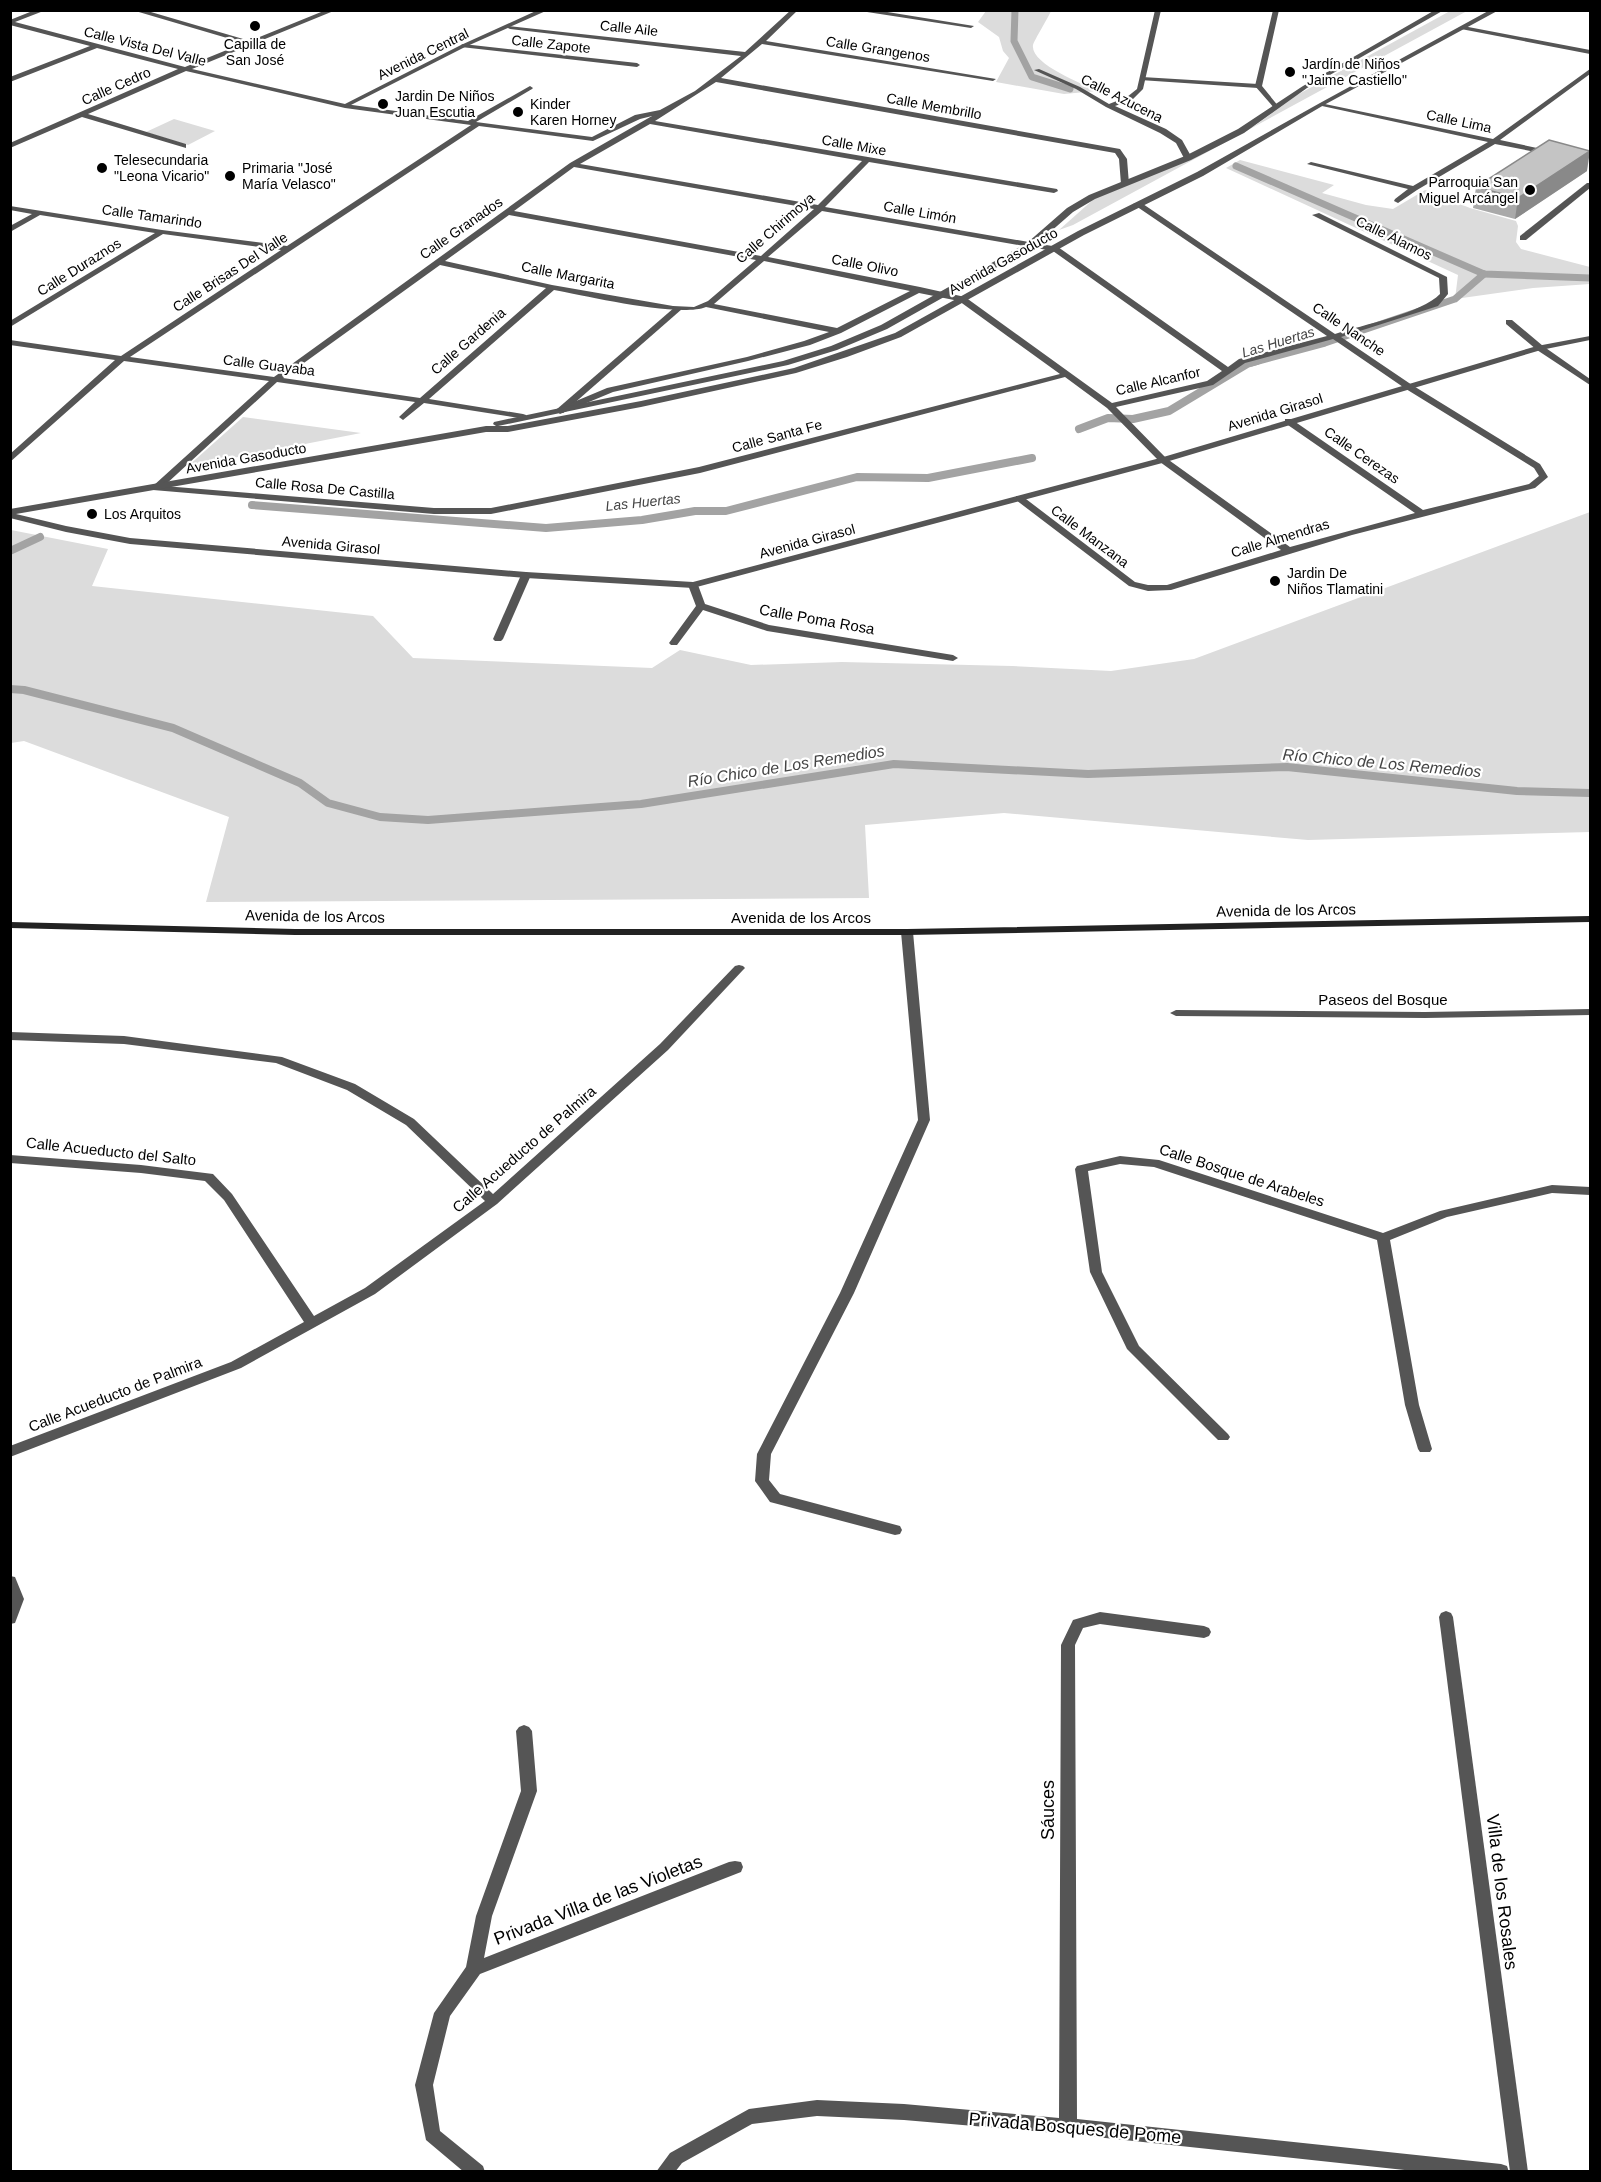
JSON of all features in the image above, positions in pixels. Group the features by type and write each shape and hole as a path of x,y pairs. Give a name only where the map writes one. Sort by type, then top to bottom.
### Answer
{"main road":[{"name":"Avenida de los Arcos","path":"10,925 295,932 907,932 1590,919"}],"street":[{"path":"10,23 43,10"},
{"path":"135,10 251,43"},
{"name":"Calle Cedro","path":"10,146 185,69 333,10"},
{"name":"Avenida Central","path":"345,106 464,46 545,10"},
{"name":"Calle Granados","path":"156,488 275,380 573,165 697,92 760,42 795,10"},
{"path":"857,10 971,26"},
{"path":"1108,106 1128,101 1136,96 1142,80 1158,10"},
{"path":"1258,86 1276,10"},
{"name":"Avenida Gasoducto","path":"10,513 486,429 523,417 633,397 805,357 834,348 884,327 1030,244 1070,210 1092,197 1188,158 1241,131 1275,107 1441,10"},
{"name":"Avenida Gasoducto","path":"486,429 508,429 597,413 796,369 898,335 1137,204 1200,174 1322,104 1496,10"},
{"name":"Calle Vista Del Valle","path":"10,23 185,69 345,106 474,124 593,139 638,117 660,112"},
{"name":"Calle Aile","path":"510,27 745,54"},
{"path":"1463,28 1590,52"},
{"name":"Calle Grangenos","path":"760,42 993,79"},
{"path":"10,80 96,46"},
{"name":"Calle Zapote","path":"464,46 637,65"},
{"name":"Calle Azucena","path":"1037,70 1078,88 1108,106 1162,131 1179,142 1188,158"},
{"path":"1398,201 1414,188 1495,141 1590,71"},
{"name":"Calle Membrillo","path":"712,79 1117,151 1123,159 1125,184"},
{"path":"1142,80 1258,86 1275,107"},
{"name":"Calle Brisas Del Valle","path":"10,459 120,360 530,88"},
{"name":"Calle Lima","path":"1322,104 1559,155"},
{"path":"83,115 183,146"},
{"name":"Calle Mixe","path":"649,122 1054,190"},
{"name":"Calle Chirimoya","path":"695,309 711,303 820,208 868,159"},
{"path":"1311,164 1414,188"},
{"name":"Calle Limón","path":"573,165 1055,249 1227,370"},
{"path":"1523,238 1590,185"},
{"name":"Calle Nanche","path":"1137,204 1409,387 1537,466 1544,477"},
{"name":"Calle Tamarindo","path":"10,208 290,249"},
{"path":"10,230 40,212"},
{"name":"Calle Olivo","path":"508,212 760,258 962,299 1113,408 1163,460 1286,549"},
{"name":"Calle Álamos","path":"1316,215 1443,277 1444,294"},
{"name":"Calle Duraznos","path":"10,326 162,232"},
{"name":"Calle Margarita","path":"437,262 678,309 695,309"},
{"name":"Calle Gardenia","path":"403,417 552,286"},
{"path":"560,411 610,390 748,359 838,331 920,289"},
{"name":"Calle Alcanfor","path":"1113,408 1210,383 1242,361 1336,337 1417,311 1435,304 1444,294"},
{"path":"706,305 838,331"},
{"path":"560,411 678,309"},
{"path":"1509,322 1539,348 1590,384"},
{"name":"Avenida Girasol","path":"10,513 66,529 130,541 526,575 693,585 1163,460 1539,348 1590,338"},
{"name":"Calle Guayaba","path":"10,342 120,360 423,399 523,417"},
{"name":"Calle Santa Fe","path":"491,510 700,470 1068,374"},
{"name":"Calle Cerezas","path":"1288,421 1420,512"},
{"name":"Calle Almendras","path":"1148,588 1167,588 1286,549 1420,512 1532,486 1544,477"},
{"name":"Calle Rosa De Castilla","path":"156,488 434,511 491,510"},
{"name":"Calle Manzana","path":"1019,498 1132,584 1148,588"},
{"path":"498,639 526,575"},
{"path":"674,643 701,606 693,585"},
{"name":"Calle Poma Rosa","path":"701,606 766,628 953,657"},
{"path":"895,1530 775,1498 762,1481 764,1454 847,1293 924,1120 907,932"},
{"name":"Calle Acueducto de Palmira","path":"10,1452 236,1365 370,1290 493,1201 664,1047 739,968"},
{"name":"Paseos del Bosque","path":"1176,1013 1425,1015 1590,1012"},
{"path":"10,1036 124,1041 278,1060 351,1087 410,1122 493,1201"},
{"name":"Calle Acueducto del Salto","path":"10,1159 141,1169 209,1177 228,1197 312,1324"},
{"name":"Calle Bosque de Arabeles","path":"1223,1437 1134,1349 1096,1272 1081,1169 1119,1160 1155,1163 1383,1238"},
{"path":"1425,1449 1412,1405 1383,1238 1444,1214 1476,1206 1552,1190 1590,1191"},
{"path":"10,1581 17,1599 10,1619"},
{"name":"Villa de los Rosales","path":"1446,1617 1519,2172"},
{"name":"Sáuces","path":"1068,2126 1068,1645 1078,1624 1100,1618 1204,1632"},
{"name":"Privada Villa de las Violetas","path":"477,2172 432,2135 424,2085 442,2013 474,1969 484,1916 529,1791 524,1731"},
{"name":"Privada Villa de las Violetas","path":"474,1969 735,1867"},
{"name":"Privada Bosques de Pome","path":"664,2172 676,2158 749,2117 817,2108 904,2112 1068,2126 1501,2172"}],"shaded area":[{"path":"986,11 1051,11 1033,45 1034,52 1048,66 1097,91 1064,94 996,82 1009,58 1003,51 999,37 978,22"},
{"path":"1450,11 1467,11 1073,225 1059,230 1095,198 1256,125 1297,95"},
{"path":"174,119 215,131 188,145 146,132"},
{"path":"1240,160 1334,185 1322,193 1366,205 1393,209 1425,190 1470,208 1516,221 1518,226 1516,242 1521,249 1590,267 1590,284 1533,288 1455,299 1458,275 1226,168"},
{"path":"243,417 361,433 187,467"},
{"path":"1590,512 1590,832 1308,840 1004,813 865,825 869,898 206,902 229,817 24,741 11,743 11,530 108,549 92,586 373,616 413,658 652,668 680,650 751,665 842,662 1111,671 1194,659"}],"building":[{"path":"1549,140 1590,151 1518,198 1476,187"}],"waterway":[{"name":"Las Huertas","path":"1015,10 1014,41 1032,77 1070,89"},
{"name":"Las Huertas","path":"1236,166 1484,274"},
{"name":"Las Huertas","path":"1251,363 1325,343 1455,299 1484,274"},
{"name":"Las Huertas","path":"1484,274 1590,278"},
{"name":"Las Huertas","path":"1079,429 1108,418 1133,419 1169,411 1247,364 1257,361"},
{"name":"Las Huertas","path":"252,505 546,528 642,520 695,511 726,511 857,477 928,478 1032,458"},
{"name":"Las Huertas","path":"10,551 40,537"},
{"name":"Río Chico de Los Remedios","path":"10,689 24,690 173,728 300,783 328,803 380,817 428,820 641,804 894,764 1088,774 1287,767 1517,791 1590,793"}],"place":[{"name":"Capilla de San José","path":"255,26"},
{"name":"Jardín de Niños \"Jaime Castiello\"","path":"1290,72"},
{"name":"Jardin De Niños Juan Escutia","path":"383,104"},
{"name":"Kinder Karen Horney","path":"518,112"},
{"name":"Telesecundaria \"Leona Vicario\"","path":"102,168"},
{"name":"Primaria \"José María Velasco\"","path":"230,176"},
{"name":"Parroquia San Miguel Arcángel","path":"1530,190"},
{"name":"Los Arquitos","path":"92,514"},
{"name":"Jardin De Niños Tlamatini","path":"1275,581"}]}
